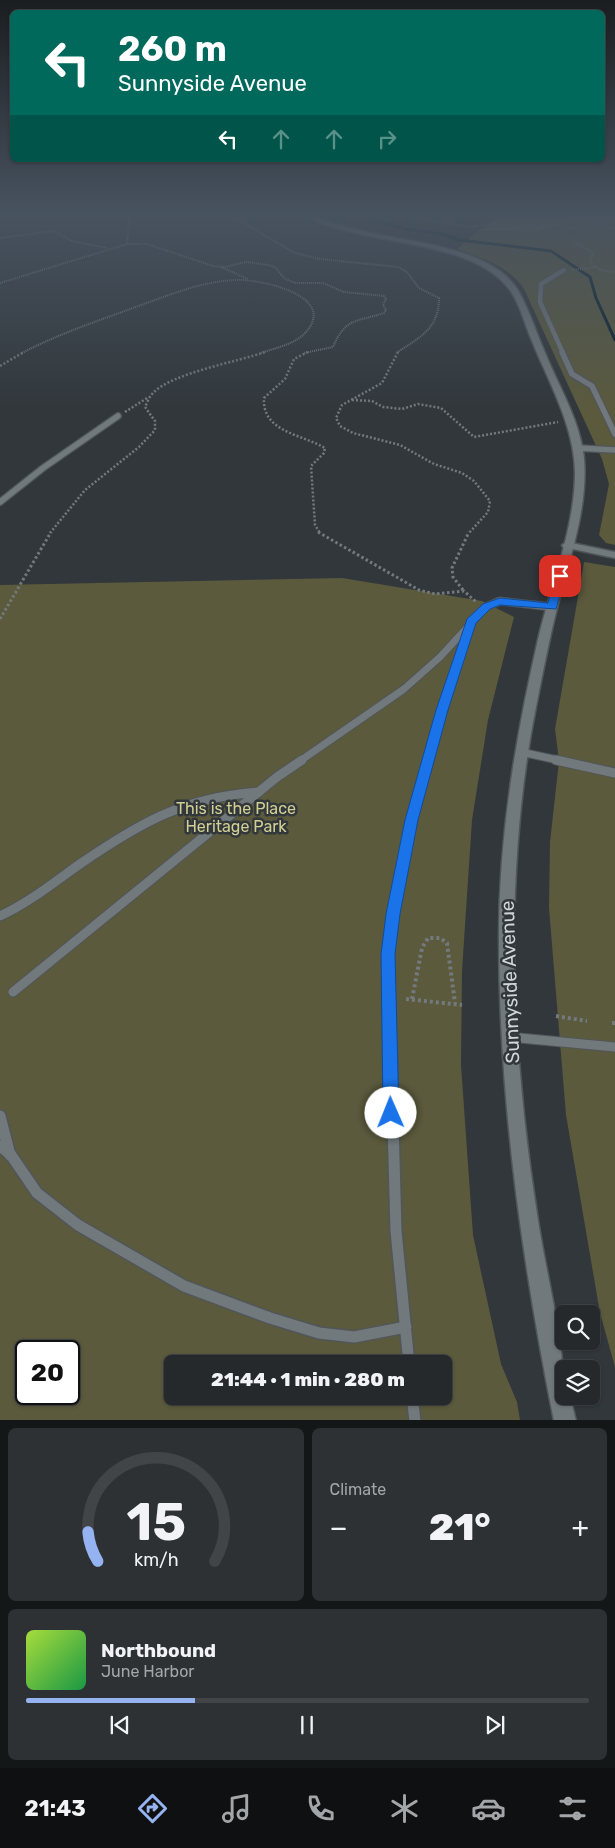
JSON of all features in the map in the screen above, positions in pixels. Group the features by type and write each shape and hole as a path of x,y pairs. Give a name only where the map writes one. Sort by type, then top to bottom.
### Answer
{"main road":[{"name":"Sunnyside Avenue","path":"503,278 514,290 570,421 578,448 580,492 552,607 521,752 511,824 506,958 509,1037 531,1232 565,1420"},
{"path":"567,545 615,555"}],"lane":[{"path":"550,278 541,284 540,302 572,374 592,386 615,434"},
{"path":"0,502 42,468 118,416"},
{"path":"578,448 615,450"},
{"path":"13,992 258,792 404,689 440,657 483,609 500,601 552,607"},
{"path":"408,1355 396,1231 388,954 402,864 412,820 442,710 471,621"},
{"path":"521,752 615,773"},
{"path":"0,916 30,900 126,832 150,819 219,794 258,792"},
{"path":"509,1037 615,1047"},
{"path":"0,1116 11,1155"},
{"path":"0,1146 11,1155 38,1193 78,1225 184,1286 270,1318 319,1333 354,1337 406,1327"},
{"path":"413,1405 415,1420"}],"path":[{"path":"0,283 15,278"},
{"path":"118,416 157,390 196,373 293,342 310,329 314,321 314,313 311,306 304,300 281,287 247,278"},
{"path":"286,278 296,283 323,283 344,292 375,294 386,298 382,305 386,310 384,313 346,325 340,330 333,347 302,354 291,362 290,370 284,380 264,398 263,411 266,417 274,424 325,448 324,454 312,464 311,470 314,526 317,531 419,590 435,594 464,591"},
{"path":"412,278 419,288 439,298 439,310 427,333 395,354 382,383 342,405 336,415 337,422 343,428 359,435 400,445 434,464 462,473 474,481 490,501 488,512 470,530 452,568 453,577 464,591 483,609"},
{"path":"0,366 57,337 187,289 217,281 251,280"},
{"path":"0,619 36,551 72,504 108,469 146,440 155,430 155,421 145,407 149,396"},
{"path":"351,400 372,400 383,407 402,410 418,404 441,408 474,437 570,421"},
{"path":"412,999 422,948 428,938 440,938 447,943 455,1003"},
{"path":"406,998 462,1005"},
{"path":"556,1016 587,1021"}],"green space":[{"path":"515,278 615,278 615,545 606,543 599,535 609,484 602,459 524,289"},
{"path":"584,562 615,567 615,1367 600,1313 566,1115 549,908 550,842 559,761 555,729"},
{"name":"This is the Place Heritage Park","path":"342,578 482,601 514,617 488,720 472,820 462,971 461,1065 473,1235 501,1364 517,1402 520,1420 0,1420 0,585"}],"waterway":[{"path":"590,278 596,298 615,340"}],"route":[{"path":"391,1113 388,954 393,914 412,820 442,710 471,621 490,604 500,601 552,607 560,576"}]}
